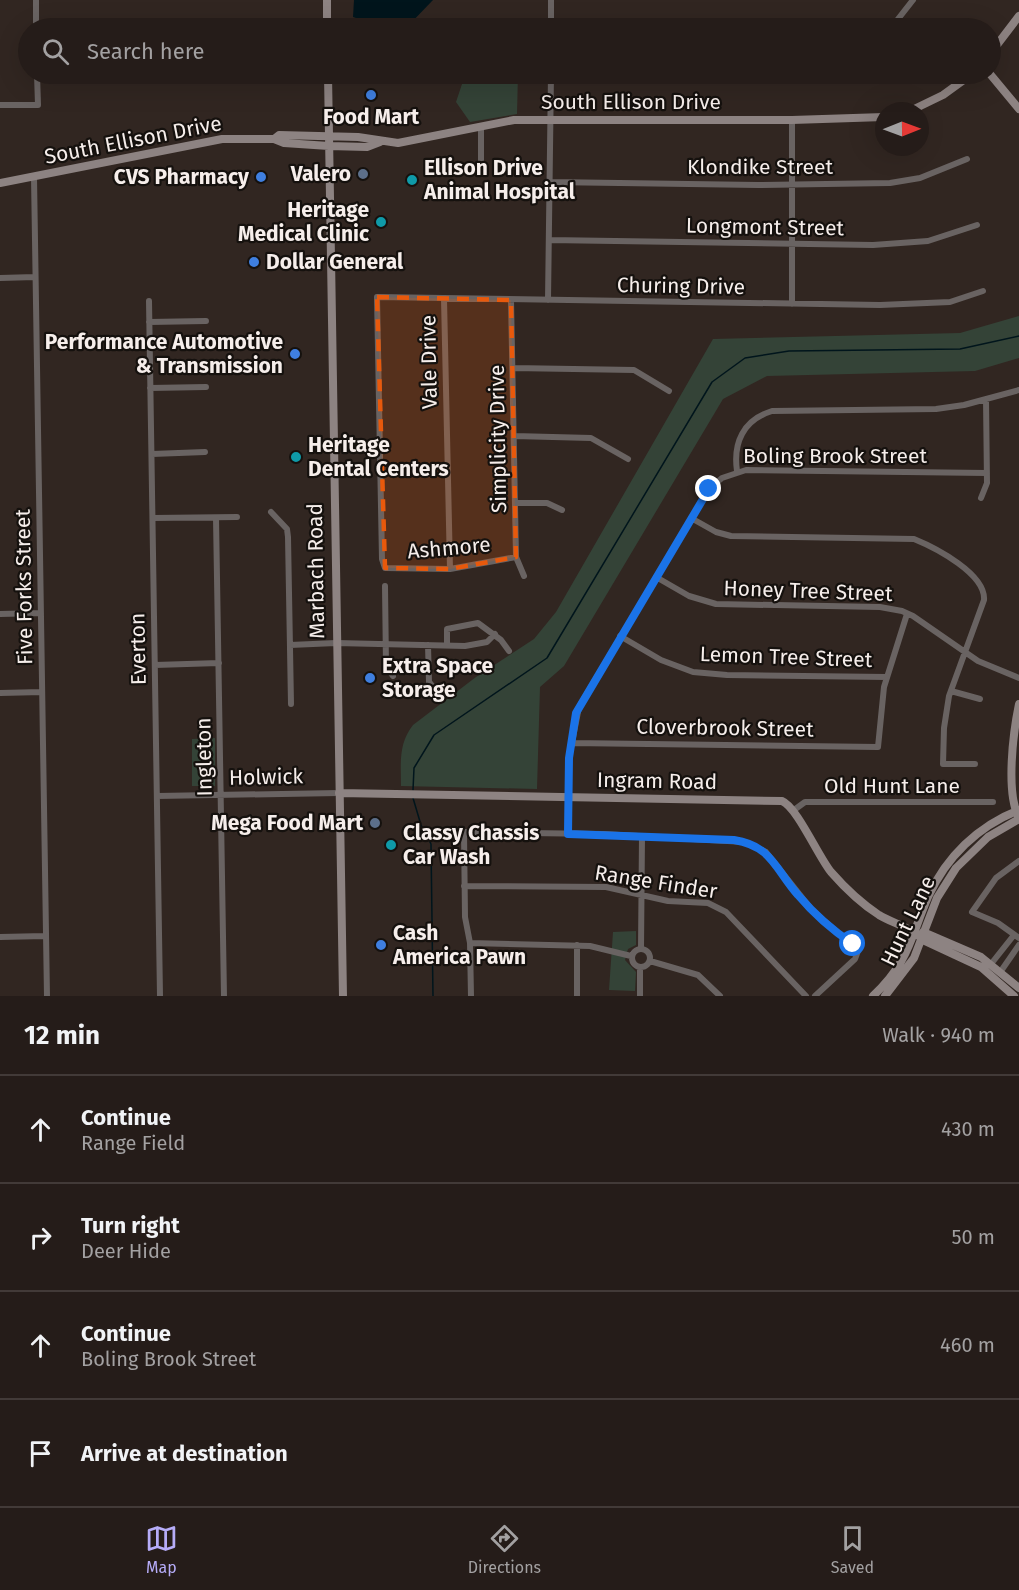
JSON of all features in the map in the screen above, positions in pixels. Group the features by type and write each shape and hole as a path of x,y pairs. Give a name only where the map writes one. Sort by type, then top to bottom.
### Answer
{"street":[{"path":"36,0 36,18"},
{"path":"327,0 327,18"},
{"path":"551,0 551,18"},
{"path":"899,18 913,0"},
{"path":"1001,40 1019,16"},
{"path":"0,105 38,105 37,84"},
{"name":"Marbach Road","path":"328,84 343,996"},
{"path":"548,300 551,84"},
{"path":"929,102 943,96 959,84"},
{"path":"998,84 1019,109"},
{"name":"South Ellison Drive","path":"0,183 222,139 274,139 284,143 359,147 376,145 380,142 416,141 514,120 550,118 792,120 875,117"},
{"path":"792,120 792,304"},
{"path":"481,126 481,166"},
{"name":"South Ellison Drive","path":"274,139 279,135 358,136 377,138 380,142"},
{"path":"358,136 359,147"},
{"name":"Klondike Street","path":"550,182 792,184 906,181 938,172 967,159"},
{"name":"Five Forks Street","path":"34,177 47,996"},
{"name":"Longmont Street","path":"549,240 873,245 937,239 977,225"},
{"path":"0,278 36,277"},
{"name":"Churing Drive","path":"385,568 382,559 377,297 931,304 963,300 983,291"},
{"name":"Vale Drive","path":"444,299 450,569"},
{"name":"Simplicity Drive","path":"511,300 516,557 524,576"},
{"name":"Everton","path":"149,301 160,996"},
{"path":"150,322 206,321"},
{"path":"513,368 634,370 669,391"},
{"path":"150,388 206,387"},
{"path":"737,471 736,455 741,436 753,420 772,411 936,409 1019,390"},
{"path":"981,498 986,489 987,473 986,399"},
{"path":"514,436 591,438 628,459"},
{"path":"152,454 205,453"},
{"name":"Boling Brook Street","path":"568,834 572,743 579,707 712,486 737,471 987,473"},
{"path":"515,503 547,504 562,510"},
{"path":"271,512 287,529 288,537 291,704"},
{"path":"153,518 237,517"},
{"name":"Ingleton","path":"216,518 224,996"},
{"path":"692,518 727,536 905,538 933,547 974,576 983,586 984,600 951,691 945,718 943,764 975,764"},
{"name":"Ashmore","path":"385,568 450,569 516,557"},
{"name":"Honey Tree Street","path":"656,577 689,596 716,604 880,607 907,614 978,661 1019,678"},
{"path":"385,586 386,666 393,676"},
{"path":"0,614 41,613"},
{"path":"887,677 907,614"},
{"path":"447,645 447,629 478,623 495,634 509,651"},
{"path":"290,645 480,645 491,640 495,634"},
{"name":"Lemon Tree Street","path":"620,636 661,660 702,673 887,677"},
{"path":"429,645 429,682 438,693"},
{"path":"155,665 219,663"},
{"name":"Cloverbrook Street","path":"572,743 878,747 880,711 887,677"},
{"path":"951,691 980,699"},
{"path":"0,693 42,692"},
{"path":"1018,815 1013,802 1013,745 1019,704"},
{"name":"Holwick","path":"157,795 339,793"},
{"name":"Ingram Road","path":"339,793 777,801 788,804 794,810"},
{"name":"Old Hunt Lane","path":"794,810 806,802 993,802"},
{"path":"794,810 816,852 843,884 880,915 992,964 1019,988"},
{"name":"Hunt Lane","path":"885,996 905,973 922,935 936,882 956,854 982,830 1018,815"},
{"path":"471,996 470,944 465,917 464,832 734,840 755,846 776,863 796,893 812,910 858,951 855,958 815,996"},
{"path":"641,949 642,836"},
{"path":"992,964 1006,946 1017,937 998,923 972,912 988,887 1019,861"},
{"name":"Range Finder","path":"464,886 606,887 668,901 697,902 718,906 806,996"},
{"path":"922,935 981,967 1014,996"},
{"name":"Hunt Lane","path":"873,996 922,935"},
{"path":"0,937 45,936"},
{"path":"470,944 577,945 631,956 641,949"},
{"path":"577,945 577,996"},
{"path":"1001,971 1019,945"},
{"path":"1006,946 1014,952"},
{"path":"641,949 647,951 650,961"},
{"path":"631,956 632,963 640,968"},
{"path":"640,968 646,966 650,961"},
{"path":"650,961 698,975 720,996"},
{"path":"640,968 640,996"}],"highlighted area":[{"path":"377,297 511,300 516,557 450,569 385,568"}],"green space":[{"path":"462,84 518,84 517,114 470,122 456,102"},
{"path":"1019,316 1019,358 975,371 767,376 723,399 564,666 540,687 537,789 401,786 403,747 413,725 476,677 534,639 556,612 713,339 960,333"},
{"path":"215,738 215,786 192,786 192,739"},
{"path":"636,931 636,945 628,949 625,960 636,972 635,991 609,990 613,932"}],"water":[{"path":"354,0 433,0 416,18 353,17"}],"waterway":[{"path":"413,790 414,768 434,735 547,658 712,382 745,358 789,351 960,349 1019,336"},
{"path":"413,798 421,825 431,844 433,996"}],"place":[{"name":"Food Mart","path":"371,95"},
{"name":"Valero","path":"363,174"},
{"name":"CVS Pharmacy","path":"261,177"},
{"name":"Ellison Drive Animal Hospital","path":"412,180"},
{"name":"Heritage Medical Clinic","path":"381,222"},
{"name":"Dollar General","path":"254,262"},
{"name":"Performance Automotive & Transmission","path":"295,354"},
{"name":"Heritage Dental Centers","path":"296,457"},
{"name":"Extra Space Storage","path":"370,678"},
{"name":"Mega Food Mart","path":"375,823"},
{"name":"Classy Chassis Car Wash","path":"391,845"},
{"name":"Cash America Pawn","path":"381,945"}],"route":[{"path":"709,489 576,713 569,758 568,834 745,842 766,852 796,893 812,910 836,933 853,944"}]}
